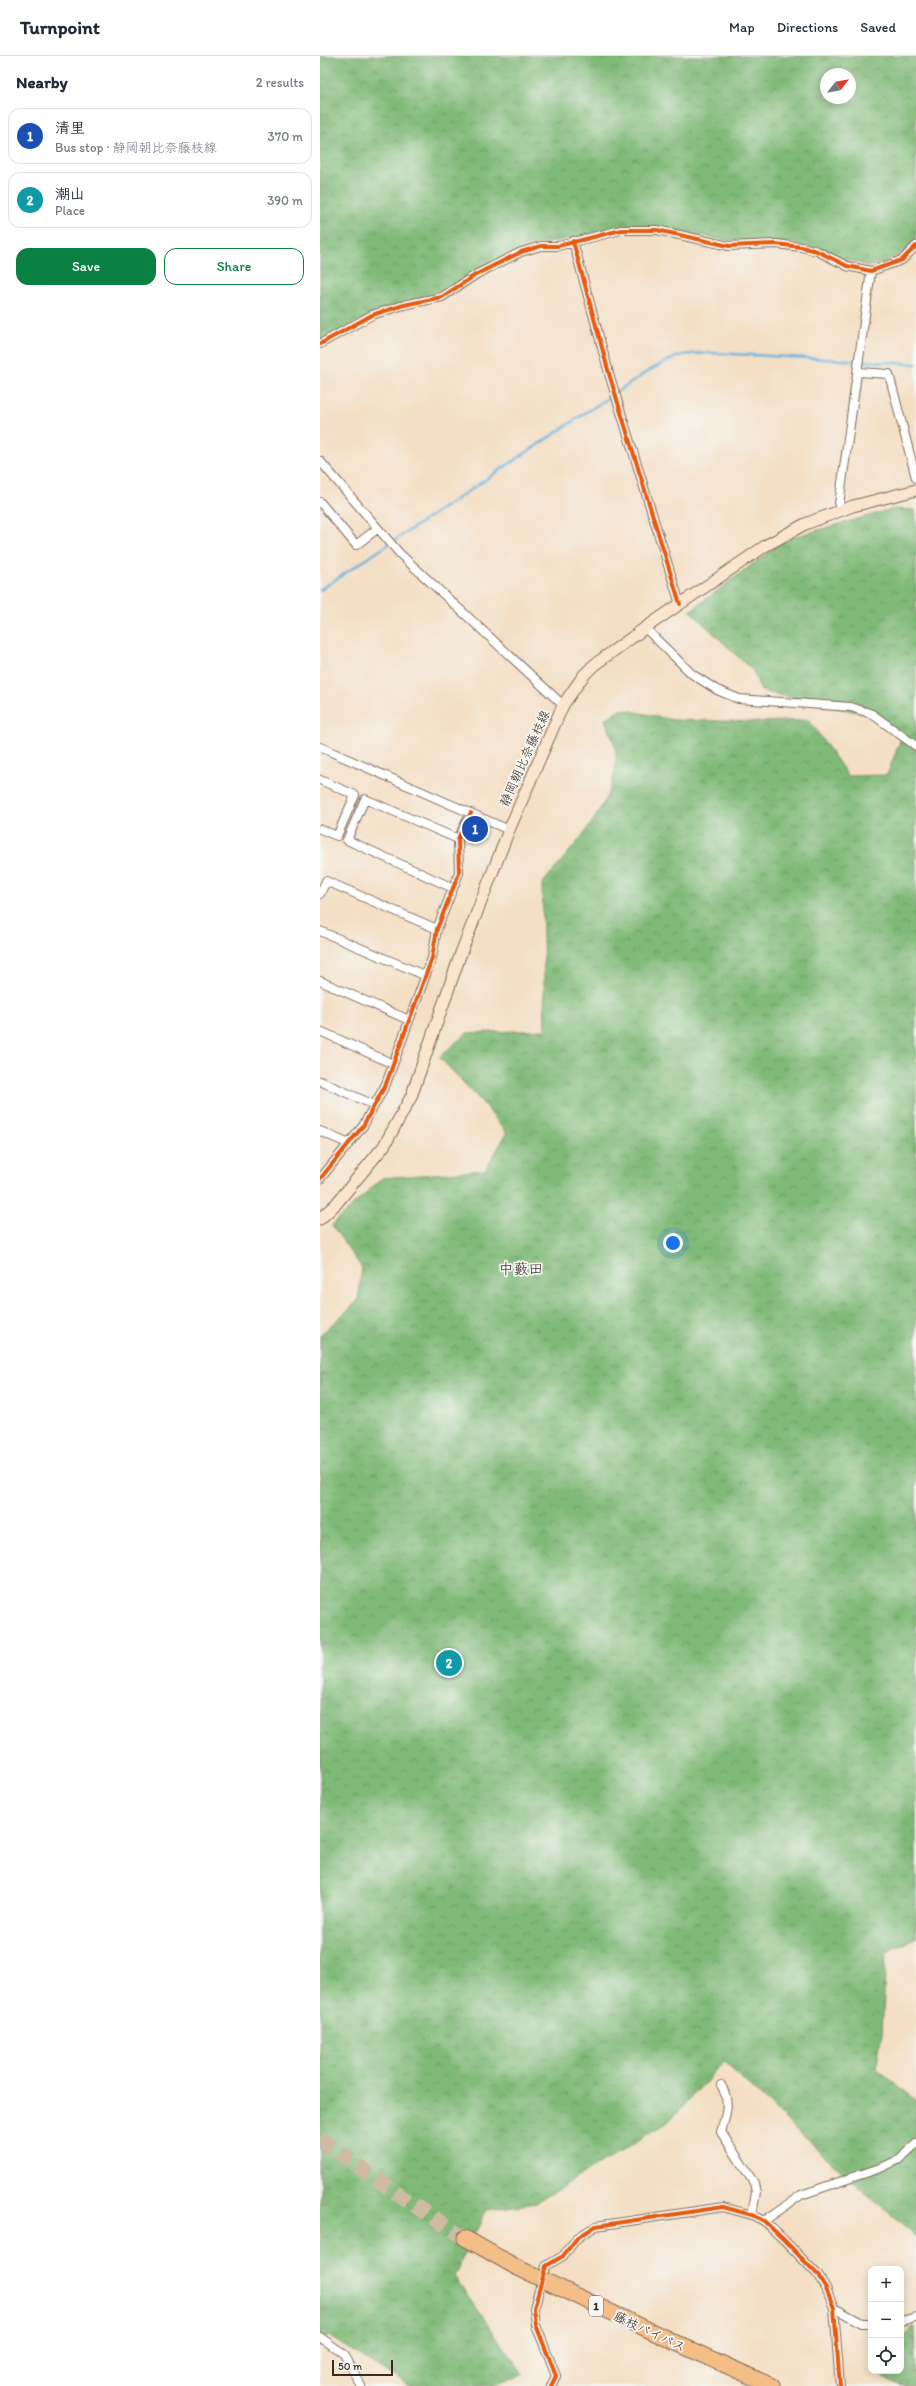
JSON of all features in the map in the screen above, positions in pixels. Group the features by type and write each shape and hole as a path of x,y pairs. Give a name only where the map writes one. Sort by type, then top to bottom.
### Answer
{"highway":[{"name":"藤枝バイパス","path":"465,2238 516,2267 573,2296 772,2386"}],"main road":[{"name":"静岡朝比奈藤枝線","path":"320,1219 336,1204 384,1146 411,1097 461,953 508,830 563,705 574,686 594,664 765,546 805,524 838,512 916,490"}],"street":[{"path":"320,344 372,315 404,305 442,297 477,274 521,252 621,230 657,230 729,246 776,244 801,247 817,251 847,266 871,271 902,260 916,246"},
{"path":"573,241 610,377 680,604"},
{"path":"838,512 859,369 871,271"},
{"path":"859,369 889,374 916,478"},
{"path":"320,461 384,537 563,705"},
{"path":"320,502 356,545 377,529"},
{"path":"645,628 692,674 717,690 739,698 851,707 872,714 916,746"},
{"path":"320,747 508,830"},
{"path":"320,780 355,795 337,836 320,828"},
{"path":"453,888 347,840 365,799 458,839"},
{"path":"320,1178 349,1144 374,1105 393,1064 424,975 432,958 437,929 459,873 458,839 471,813"},
{"path":"320,894 326,881 437,929"},
{"path":"320,931 424,975"},
{"path":"320,981 409,1020"},
{"path":"320,1032 393,1064"},
{"path":"320,1081 374,1105"},
{"path":"320,1131 349,1144"},
{"path":"721,2085 727,2095 728,2107 721,2132 754,2183 756,2192 752,2215"},
{"path":"764,2221 801,2195 883,2167 898,2160 916,2144"},
{"path":"551,2386 556,2376 536,2325 534,2308 546,2266 563,2256 577,2238 596,2226 723,2207 752,2215 764,2221 817,2274 826,2288 834,2308 840,2386"},
{"path":"834,2308 862,2323 868,2323"},
{"path":"904,2320 916,2318"},
{"path":"320,2337 344,2354 361,2386"}],"green space":[{"path":"320,56 916,56 916,240 908,249 887,261 869,266 793,243 726,240 637,225 529,246 492,263 437,295 377,311 320,341"},
{"path":"893,509 914,510 916,513 916,1937 886,1953 882,2034 876,2068 916,2100 916,2236 855,2184 724,2062 668,2122 536,2203 486,2210 454,2276 523,2374 491,2386 410,2386 329,2336 320,2341 320,1335 358,1301 362,1268 332,1225 382,1178 485,1170 507,1133 482,1102 439,1057 467,1033 545,1030 542,884 592,822 611,787 615,769 616,751 605,719 622,709 673,720 764,722 809,720 848,776 887,775 902,736 875,716 761,691 753,671 690,611 786,539"},
{"path":"914,2326 916,2386 902,2386 883,2378 883,2374 904,2374 904,2335"}],"waterway":[{"path":"320,590 647,372 679,356 715,353 916,364"}],"tunnel":[{"path":"320,2139 406,2200 465,2238"}],"cycle path":[{"path":"320,344 372,315 404,305 442,297 477,274 521,252 541,246 558,246 621,230 657,230 729,246 776,244 801,247 817,251 847,266 871,271 902,260 916,246"},
{"path":"573,241 610,377 680,604"},
{"path":"320,1179 363,1126 386,1084 432,958 437,929 459,873 458,839 471,813"},
{"path":"551,2386 556,2376 536,2325 534,2308 546,2266 563,2256 577,2238 596,2226 723,2207 752,2215 764,2221 817,2274 826,2288 834,2308 840,2386"}],"place":[{"name":"清里","path":"475,829"},
{"name":"潮山","path":"449,1663"}],"district":[{"name":"中藪田","path":"521,1269"}]}
